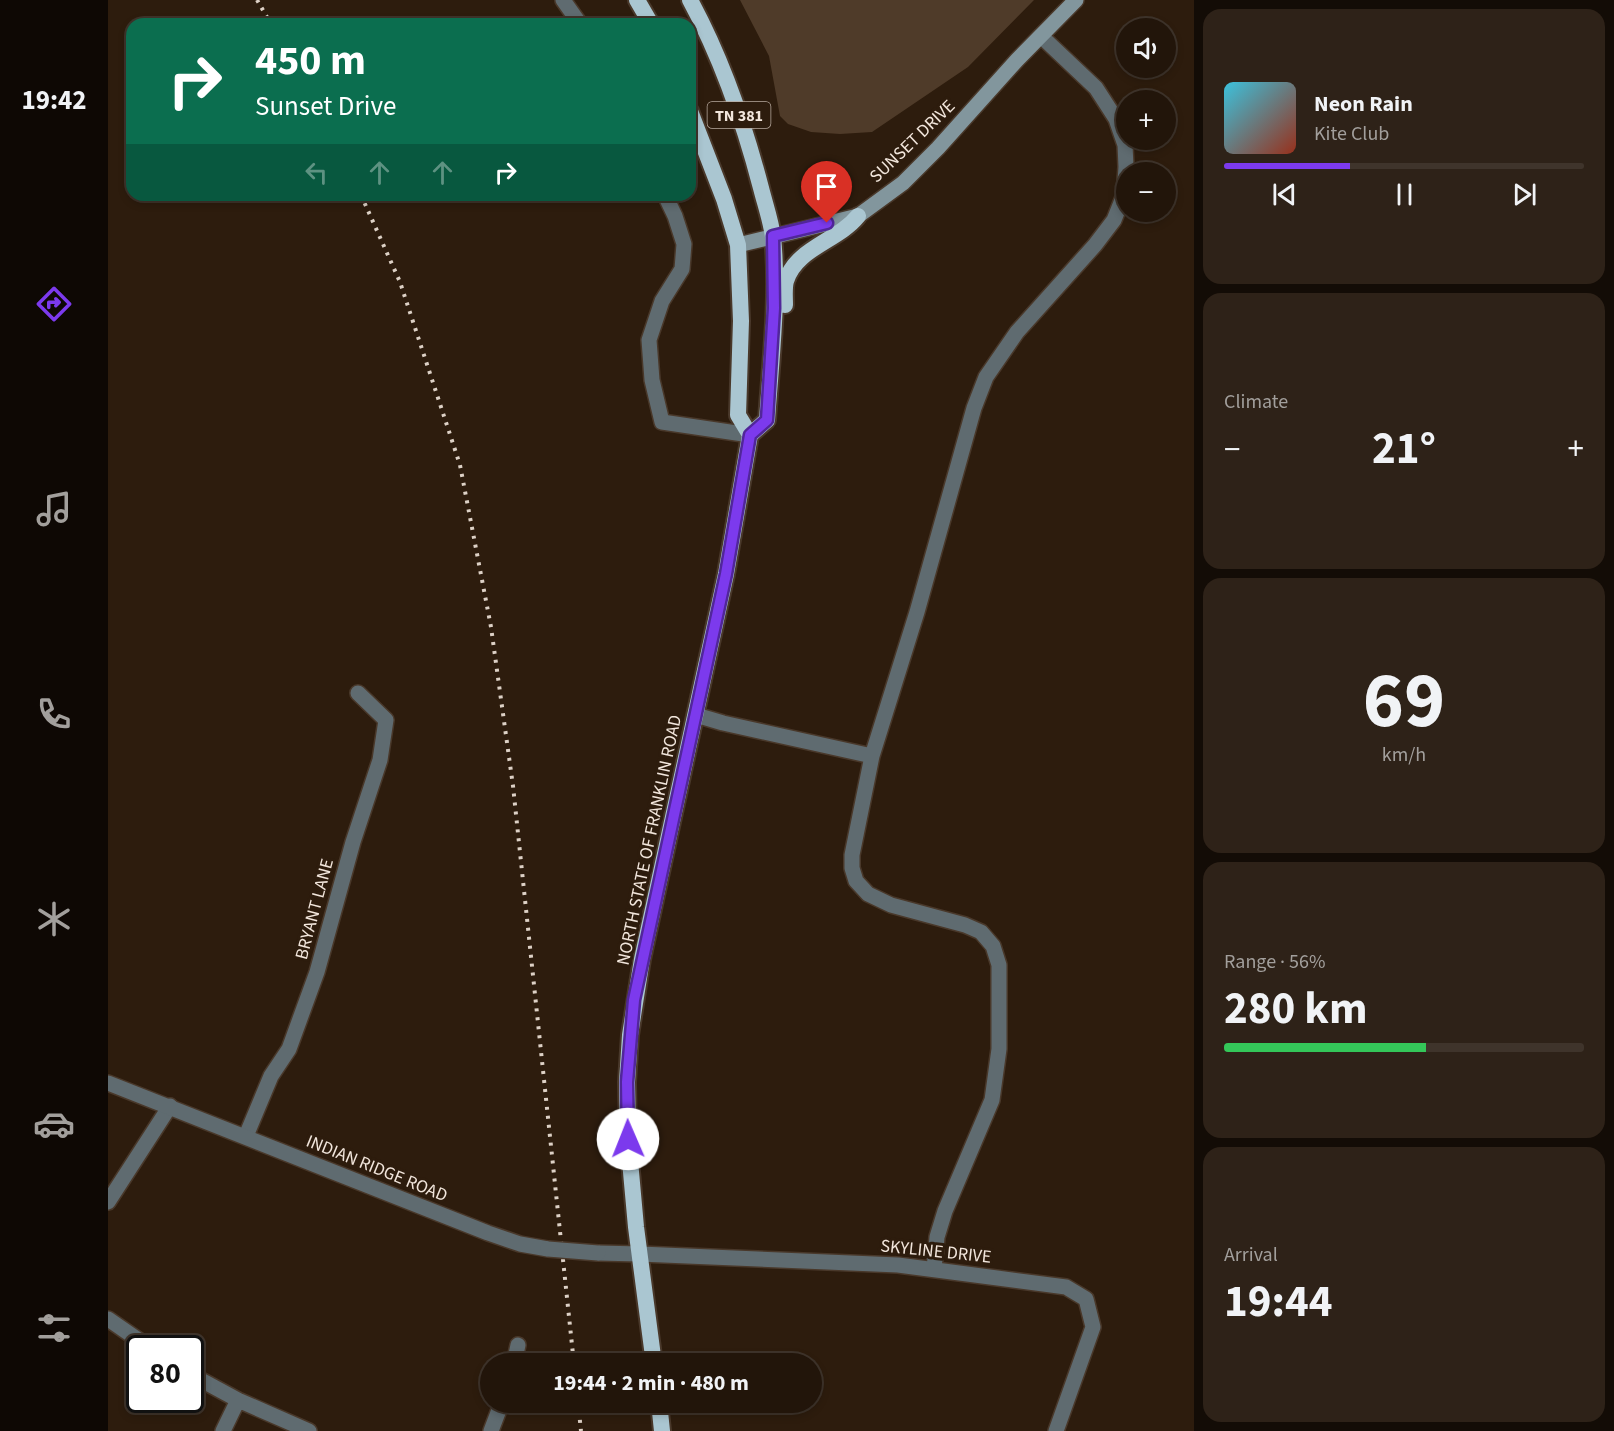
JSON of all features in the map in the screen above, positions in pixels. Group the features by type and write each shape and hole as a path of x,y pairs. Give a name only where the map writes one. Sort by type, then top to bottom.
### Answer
{"highway":[{"path":"637,0 648,18"},
{"name":"NORTH STATE OF FRANKLIN ROAD","path":"653,1353 628,1139 627,1082 630,1035 642,959 726,574 750,435 767,420 774,308 773,236 739,115 722,68 690,0"},
{"name":"TN 381","path":"696,127 724,199 738,245 741,321 738,415 750,435"},
{"path":"770,379 785,326 785,283 792,268 819,245 849,227 858,216"},
{"path":"660,1413 662,1431"}],"main road":[{"name":"SUNSET DRIVE","path":"738,245 858,216 903,183 1076,0"}],"street":[{"path":"563,0 576,18"},
{"path":"933,1269 937,1237 945,1211 992,1100 999,1049 999,965 993,945 981,932 891,905 868,894 856,880 852,868 852,855 872,756 917,612 974,408 986,377 1017,332 1080,263 1114,220 1124,195 1125,145 1116,119 1096,88 1041,36"},
{"path":"668,201 684,244 682,269 662,301 649,339 652,380 662,422 750,435"},
{"name":"BRYANT LANE","path":"246,1136 270,1076 289,1049 317,972 353,842 380,760 386,720 358,693"},
{"path":"696,715 872,756"},
{"name":"INDIAN RIDGE ROAD","path":"108,1083 520,1244 548,1249 640,1254"},
{"path":"108,1202 170,1106"},
{"name":"SKYLINE DRIVE","path":"640,1254 898,1264 1066,1287 1086,1299 1093,1327 1056,1431"},
{"path":"108,1319 131,1335"},
{"path":"516,1353 518,1345"},
{"path":"204,1382 238,1400 309,1431"},
{"path":"223,1431 238,1400"},
{"path":"491,1431 498,1413"}],"shaded area":[{"path":"740,0 1034,0 968,67 872,132 840,134 811,132 788,124 780,116 769,56"}],"railway":[{"path":"257,0 268,18"},
{"path":"364,201 400,282 460,465 491,627 513,786 573,1353"},
{"path":"579,1413 581,1431"}],"route":[{"path":"628,1139 627,1082 634,1000 726,574 750,435 767,420 774,308 773,236 827,223"}]}
